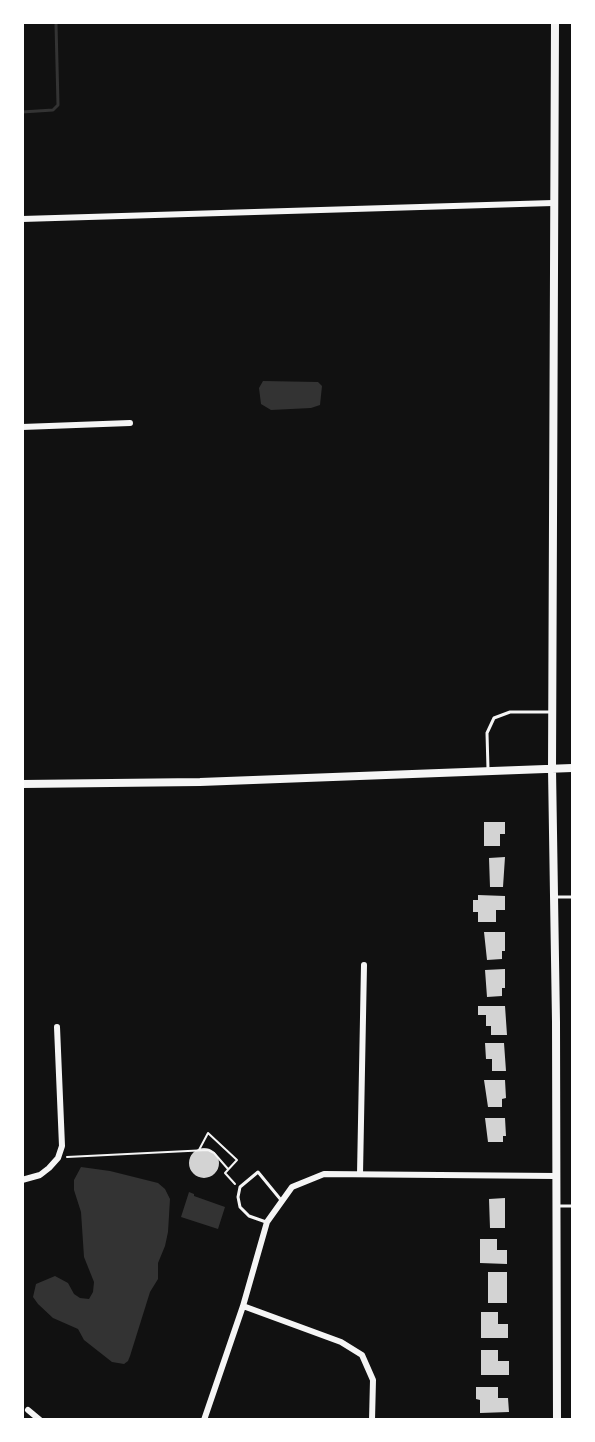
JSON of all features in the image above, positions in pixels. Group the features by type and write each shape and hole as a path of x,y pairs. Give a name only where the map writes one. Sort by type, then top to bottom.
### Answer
{"street":[{"path":"555,22 552,769 557,1419"},
{"path":"22,219 554,202"},
{"path":"22,427 130,423"},
{"path":"22,784 200,782 573,768"},
{"path":"360,1174 363,965"},
{"path":"22,1180 40,1176 58,1158 62,1146 57,1027"},
{"path":"204,1419 243,1306 267,1222 292,1187 324,1174 555,1176"},
{"path":"243,1306 341,1342 362,1354 373,1380 372,1419"},
{"path":"28,1410 39,1419"}],"lane":[{"path":"488,771 487,733 494,718 510,712 552,711"},
{"path":"554,897 573,897"},
{"path":"267,1222 249,1216 240,1208 238,1197 240,1187 258,1172 282,1202"},
{"path":"557,1206 573,1206"}],"path":[{"path":"200,1150 208,1133 237,1160 225,1173 240,1187"},
{"path":"58,1158 208,1150 214,1153 228,1169"}],"shaded area":[{"path":"263,381 318,382 322,386 320,405 311,408 271,410 261,404 259,388"},
{"path":"81,1167 110,1171 158,1183 165,1189 170,1199 168,1232 158,1263 158,1279 150,1292 128,1361 124,1364 112,1362 84,1340 78,1329 53,1318 33,1297 36,1284 55,1276 68,1283 74,1294 80,1298 89,1299 93,1292 94,1282 84,1257 81,1212 74,1190 74,1180"},
{"path":"189,1192 225,1207 218,1229 181,1217"}],"building":[{"path":"484,822 505,822 505,834 500,834 500,846 484,846"},
{"path":"505,857 503,887 490,887 489,858"},
{"path":"478,895 505,896 505,910 496,910 496,922 478,922 478,912 473,912 473,900 478,900"},
{"path":"484,932 505,932 505,951 502,951 502,959 487,960"},
{"path":"505,969 505,988 502,988 502,996 487,997 485,970"},
{"path":"478,1006 505,1006 507,1035 491,1035 491,1026 486,1026 486,1015 478,1015"},
{"path":"485,1043 504,1043 506,1071 492,1071 492,1059 486,1059"},
{"path":"484,1080 505,1080 506,1098 502,1099 502,1107 488,1107"},
{"path":"485,1118 505,1118 506,1136 503,1136 503,1142 488,1142"},
{"path":"204,1148 215,1152 219,1163 215,1174 204,1178 193,1174 189,1163 193,1152"},
{"path":"505,1198 505,1228 490,1228 489,1199"},
{"path":"480,1239 497,1239 497,1250 507,1250 507,1264 480,1263"},
{"path":"488,1272 507,1272 507,1303 488,1303"},
{"path":"481,1312 498,1312 498,1324 508,1324 508,1338 481,1338"},
{"path":"481,1350 498,1350 498,1361 509,1361 509,1375 481,1375"},
{"path":"476,1387 498,1387 498,1398 508,1398 509,1412 480,1413 480,1400 476,1399"}],"waterway":[{"path":"22,112 53,110 58,105 56,24"}]}
